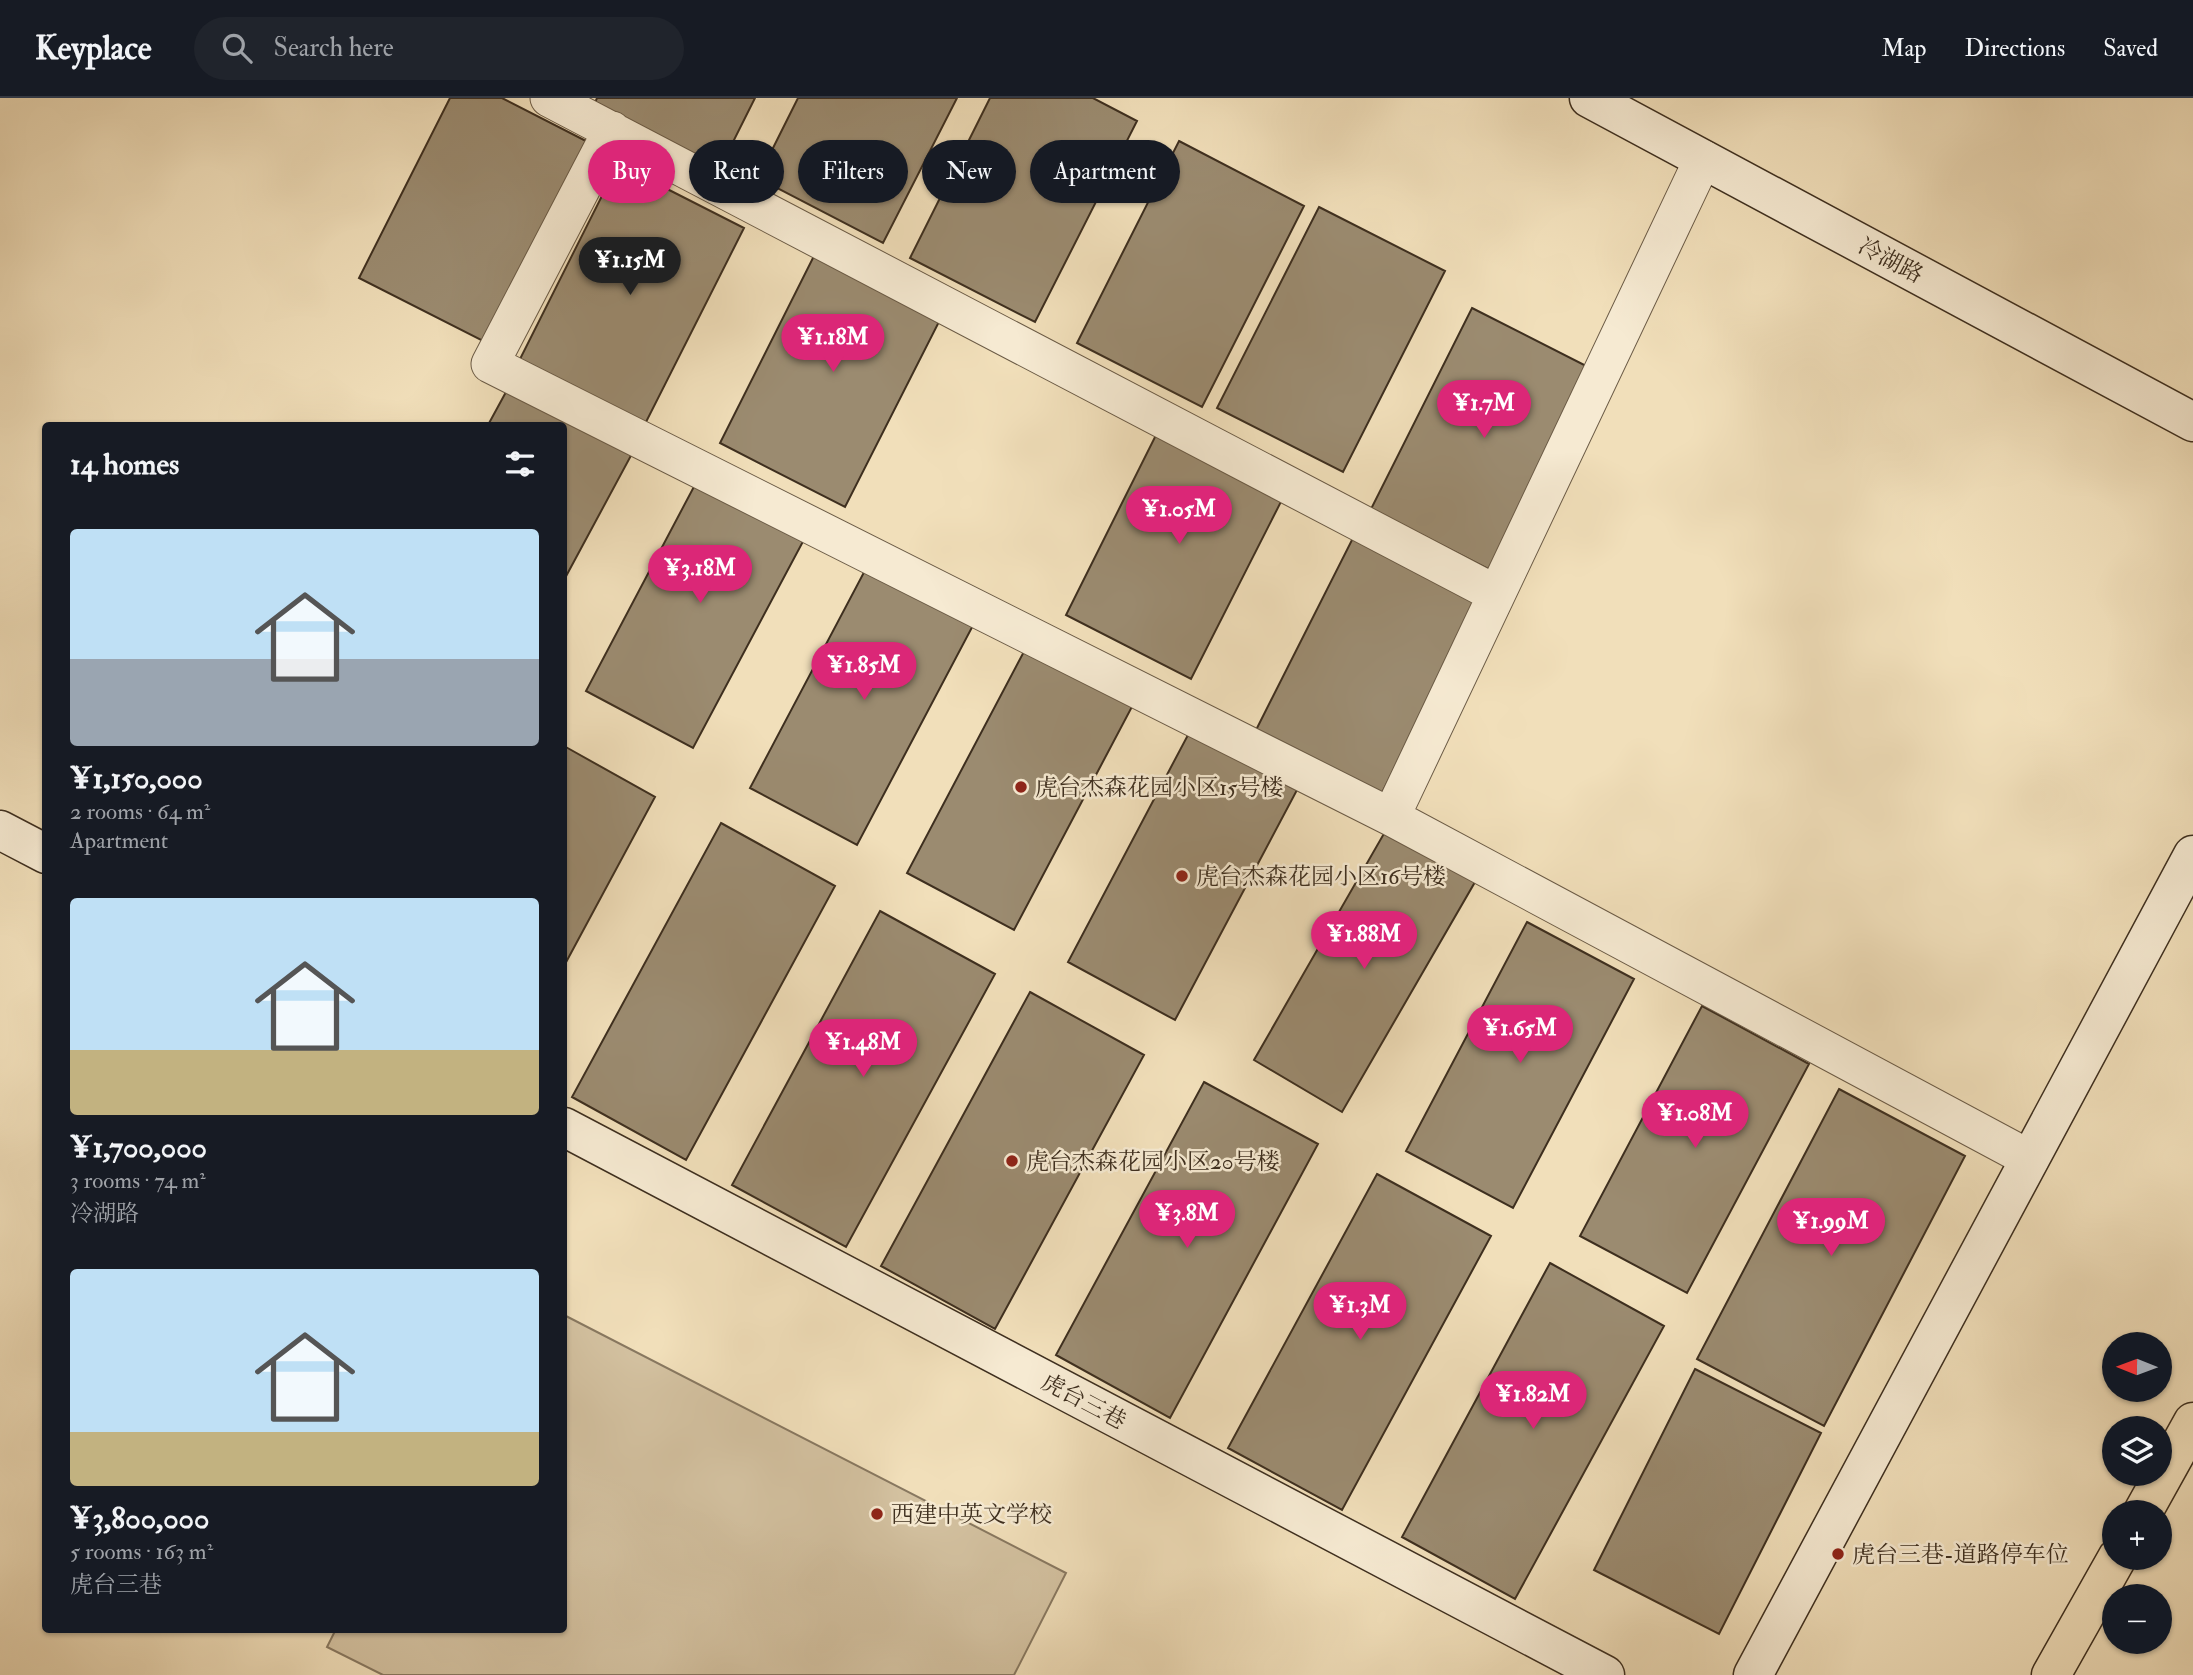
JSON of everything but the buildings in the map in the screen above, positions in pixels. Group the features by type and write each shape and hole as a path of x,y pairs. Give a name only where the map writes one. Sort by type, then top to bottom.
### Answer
{"main road":[{"path":"2150,1500 2193,1422"},
{"path":"2051,1675 2110,1570"}],"street":[{"path":"549,98 1496,594"},
{"name":"冷湖路","path":"1589,98 2193,422"},
{"path":"612,131 490,364 1391,817 2030,1159"},
{"path":"1391,817 1703,159"},
{"path":"0,830 42,852"},
{"path":"1753,1675 2193,855"},
{"name":"虎台三巷","path":"567,1129 1605,1675"}],"shaded area":[{"path":"567,1317 1066,1573 1014,1675 383,1675 327,1647 334,1633 567,1633"}],"place":[{"name":"虎台杰森花园小区15号楼","path":"1021,787"},
{"name":"虎台杰森花园小区16号楼","path":"1182,876"},
{"name":"虎台杰森花园小区20号楼","path":"1012,1161"},
{"name":"西建中英文学校","path":"877,1514"},
{"name":"虎台三巷-道路停车位","path":"1838,1554"}]}
